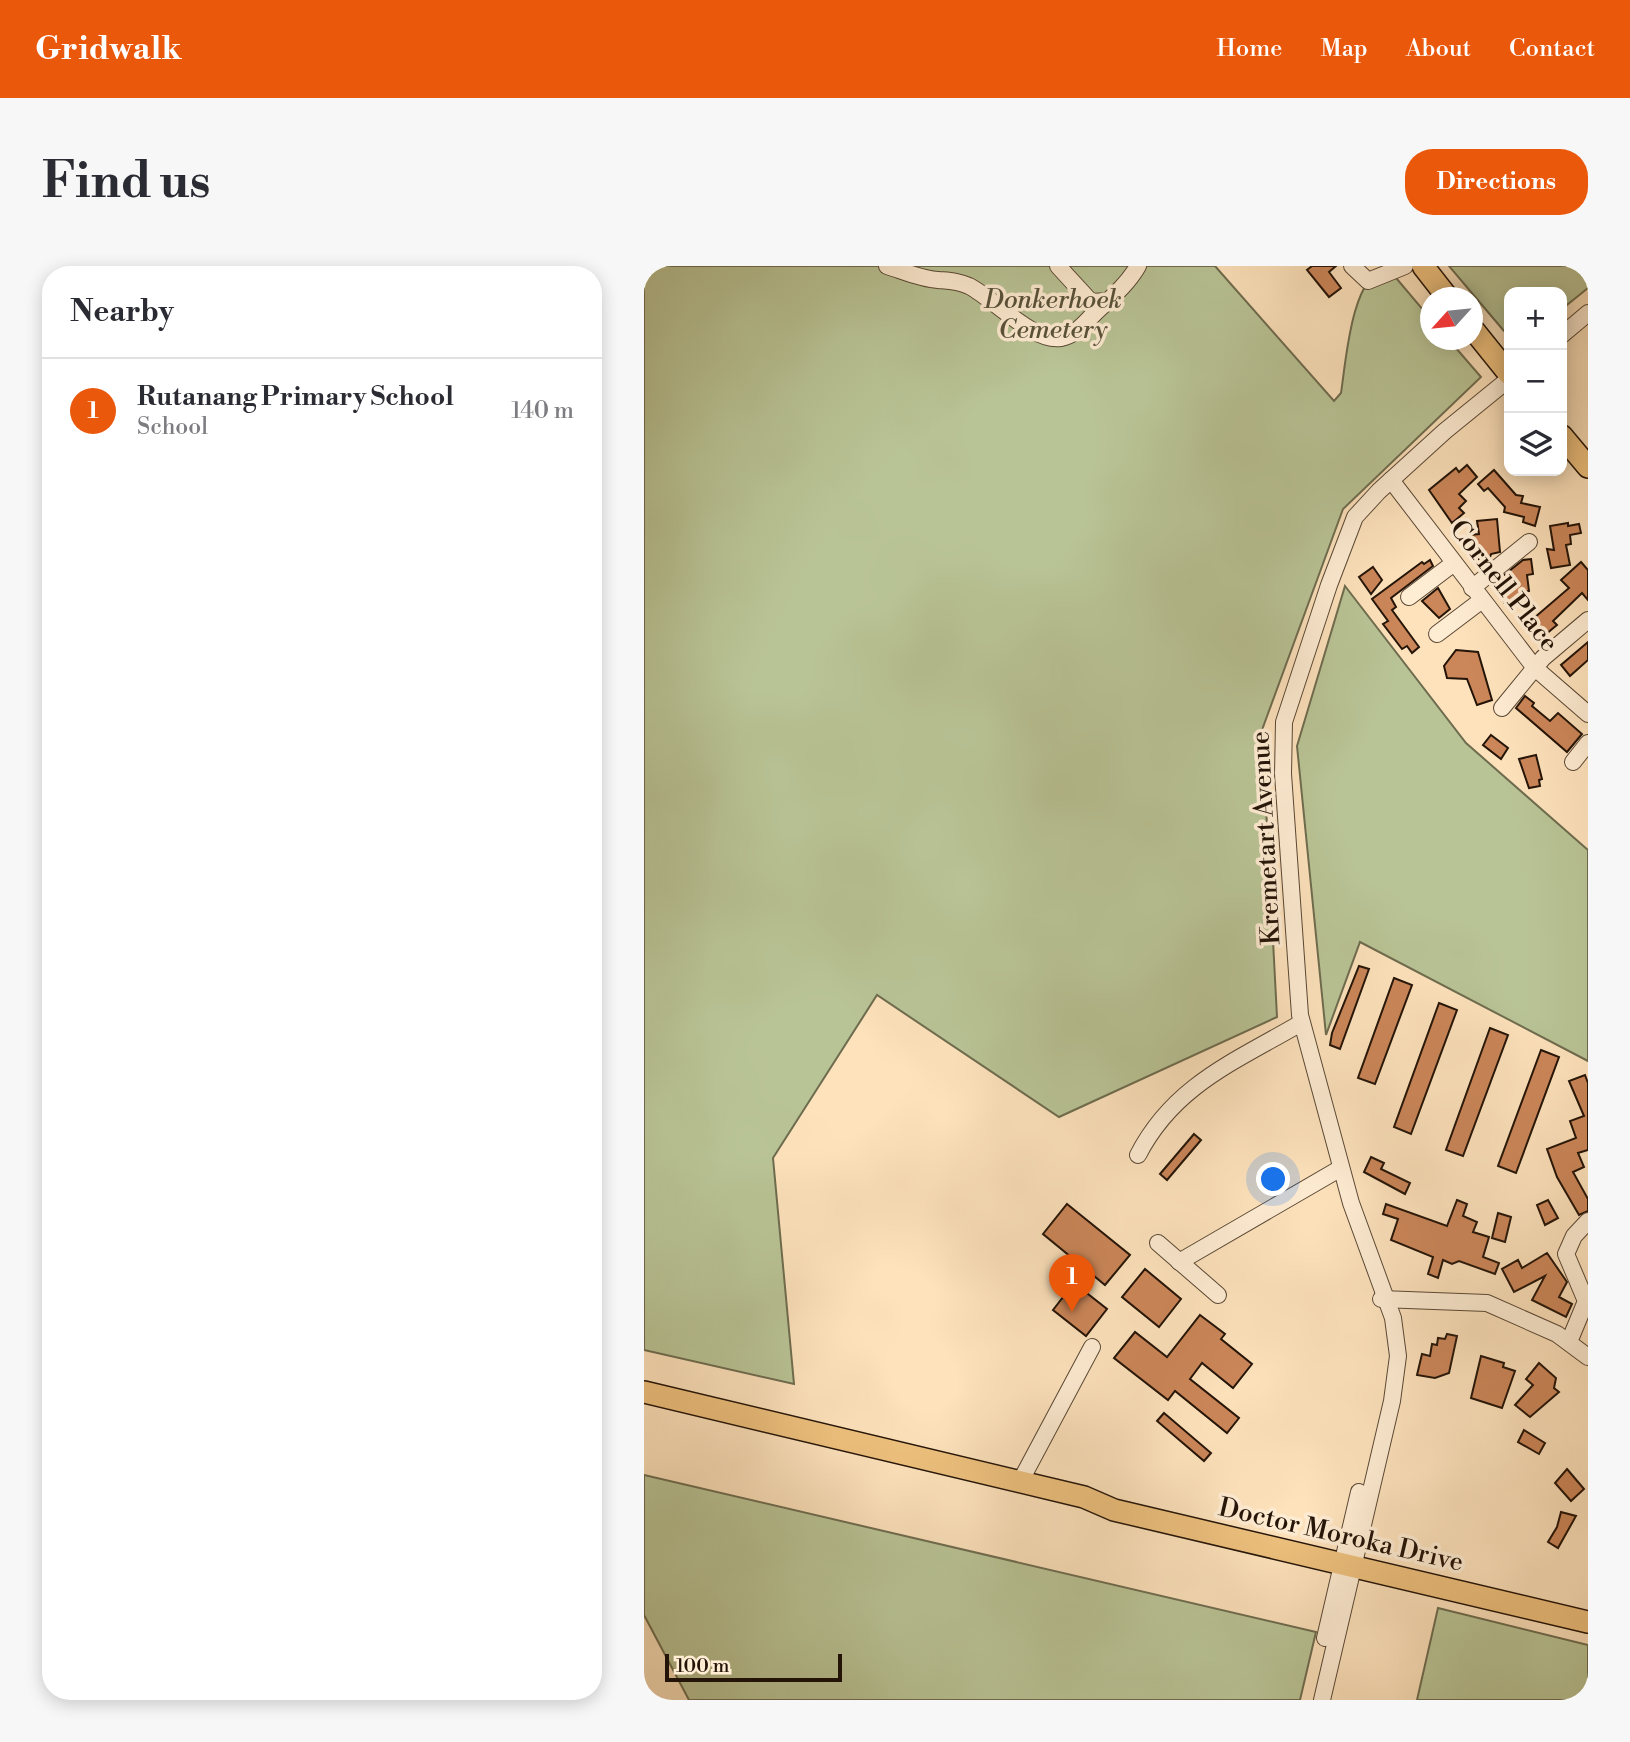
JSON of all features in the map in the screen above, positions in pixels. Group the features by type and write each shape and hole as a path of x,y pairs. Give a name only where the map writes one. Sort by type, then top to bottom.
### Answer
{"main road":[{"path":"1423,266 1439,287"},
{"path":"1483,342 1504,368"},
{"path":"1567,442 1588,467"},
{"name":"Doctor Moroka Drive","path":"644,1392 1084,1497 1139,1516 1284,1550 1348,1559 1588,1611"},
{"name":"Doctor Moroka Drive","path":"1084,1497 1105,1497 1588,1622"}],"street":[{"path":"887,266 926,278 950,279 965,285 1047,337 1060,338 1072,334 1108,301 1126,284 1138,266"},
{"path":"1058,266 1091,302 1108,301"},
{"path":"1352,266 1362,279 1371,281 1405,266"},
{"path":"1567,331 1588,313"},
{"name":"Kremetart Avenue","path":"1322,1700 1388,1366 1388,1342 1384,1298 1341,1168 1301,1023 1283,774 1284,722 1355,517 1391,480 1504,383"},
{"name":"Cornell Place","path":"1391,480 1535,668 1588,714"},
{"path":"1437,634 1529,542"},
{"path":"1409,597 1454,564"},
{"path":"1502,708 1535,668 1588,620"},
{"path":"1573,762 1588,743"},
{"path":"1138,1155 1161,1118 1182,1095 1301,1023"},
{"path":"1179,1262 1341,1168"},
{"path":"1569,1342 1586,1301 1566,1254 1574,1236 1588,1221"},
{"path":"1157,1243 1218,1295"},
{"path":"1384,1298 1487,1303 1569,1342 1588,1357"},
{"path":"1020,1482 1092,1347"},
{"name":"Kremetart Avenue","path":"1311,1700 1348,1559"}],"green space":[{"name":"Donkerhoek Cemetery","path":"644,266 1215,266 1334,401 1341,393 1348,342 1358,303 1374,274 1386,266 1420,306 1420,350 1458,350 1481,377 1343,509 1262,730 1277,1017 1059,1117 877,995 773,1158 794,1384 644,1350"},
{"path":"1449,266 1588,266 1588,288 1567,305 1567,287 1504,287 1504,331 1483,306 1483,287 1467,287"},
{"path":"1345,586 1466,743 1588,850 1588,1061 1360,942 1326,1035 1297,746"},
{"path":"644,1475 1316,1632 1300,1700 689,1700 644,1615"},
{"path":"1438,1608 1588,1645 1588,1700 1417,1700"}],"building":[{"path":"1312,266 1336,266 1329,272 1341,288 1329,297 1307,270"},
{"path":"1467,465 1477,477 1459,494 1466,501 1459,508 1464,513 1452,523 1429,490 1456,468 1459,472"},
{"path":"1494,470 1516,495 1523,496 1521,503 1540,507 1535,526 1523,522 1524,517 1504,512 1505,507 1488,488 1484,491 1478,484"},
{"path":"1497,519 1500,552 1491,554 1489,561 1479,562 1478,553 1471,554 1469,535 1479,534 1477,521"},
{"path":"1568,523 1568,526 1579,524 1581,533 1570,535 1571,544 1566,545 1570,565 1551,568 1547,549 1554,550 1550,526"},
{"path":"1531,559 1533,574 1527,575 1529,591 1524,592 1525,601 1504,603 1503,576 1523,560"},
{"path":"1430,560 1433,566 1391,598 1396,607 1392,610 1419,647 1412,653 1407,646 1402,649 1383,624 1388,621 1372,599 1422,562 1424,564"},
{"path":"1581,562 1588,570 1588,600 1582,593 1553,621 1557,625 1540,639 1527,624 1569,588 1561,580"},
{"path":"1373,567 1382,580 1371,594 1359,577"},
{"path":"1438,588 1450,609 1439,618 1422,601"},
{"path":"1588,642 1588,660 1570,676 1561,665"},
{"path":"1456,650 1478,652 1492,700 1477,705 1467,679 1447,678 1444,666"},
{"path":"1525,696 1534,703 1532,706 1550,721 1558,713 1582,734 1567,752 1516,708"},
{"path":"1491,735 1508,748 1501,759 1483,745"},
{"path":"1536,755 1542,779 1539,780 1540,786 1529,788 1519,759"},
{"path":"1359,966 1369,969 1340,1049 1330,1045 1332,1033"},
{"path":"1394,978 1412,985 1375,1084 1358,1078"},
{"path":"1439,1003 1457,1010 1411,1134 1394,1127"},
{"path":"1490,1028 1508,1035 1463,1156 1446,1150"},
{"path":"1541,1050 1559,1057 1516,1173 1498,1166"},
{"path":"1585,1075 1588,1083 1588,1150 1578,1153 1584,1167 1573,1172 1588,1199 1588,1211 1579,1215 1557,1177 1547,1149 1576,1138 1570,1121 1584,1116 1569,1081"},
{"path":"1194,1134 1201,1140 1167,1180 1160,1174"},
{"path":"1371,1157 1384,1163 1381,1169 1410,1183 1405,1194 1364,1172"},
{"path":"1457,1200 1467,1204 1463,1216 1477,1222 1473,1232 1489,1237 1483,1257 1499,1263 1495,1274 1459,1261 1452,1264 1443,1260 1438,1278 1428,1274 1433,1257 1391,1240 1398,1219 1383,1214 1386,1204 1447,1226"},
{"path":"1548,1200 1558,1218 1545,1225 1537,1205"},
{"path":"1067,1204 1130,1255 1105,1285 1043,1234"},
{"path":"1498,1213 1511,1217 1505,1242 1492,1238"},
{"path":"1547,1253 1567,1282 1559,1297 1572,1304 1566,1317 1532,1300 1545,1276 1514,1292 1502,1269 1518,1260 1522,1268"},
{"path":"1145,1269 1181,1299 1159,1327 1122,1297"},
{"path":"1074,1283 1107,1309 1086,1336 1053,1310"},
{"path":"1200,1315 1225,1334 1221,1339 1252,1364 1233,1388 1202,1363 1190,1379 1239,1418 1227,1433 1175,1391 1168,1400 1114,1358 1135,1332 1167,1357"},
{"path":"1447,1334 1457,1336 1449,1373 1435,1378 1417,1375 1422,1354 1430,1356 1432,1344 1437,1345 1438,1338 1445,1339"},
{"path":"1481,1356 1504,1363 1503,1367 1515,1371 1502,1408 1471,1398"},
{"path":"1539,1363 1556,1378 1554,1388 1559,1392 1530,1417 1515,1405 1533,1385 1526,1379"},
{"path":"1164,1413 1211,1453 1204,1461 1157,1421"},
{"path":"1524,1430 1545,1443 1539,1454 1518,1442"},
{"path":"1567,1469 1584,1489 1571,1501 1555,1483"},
{"path":"1561,1512 1576,1516 1558,1548 1548,1542 1557,1527"}],"place":[{"name":"Rutanang Primary School","path":"1072,1312"}]}
